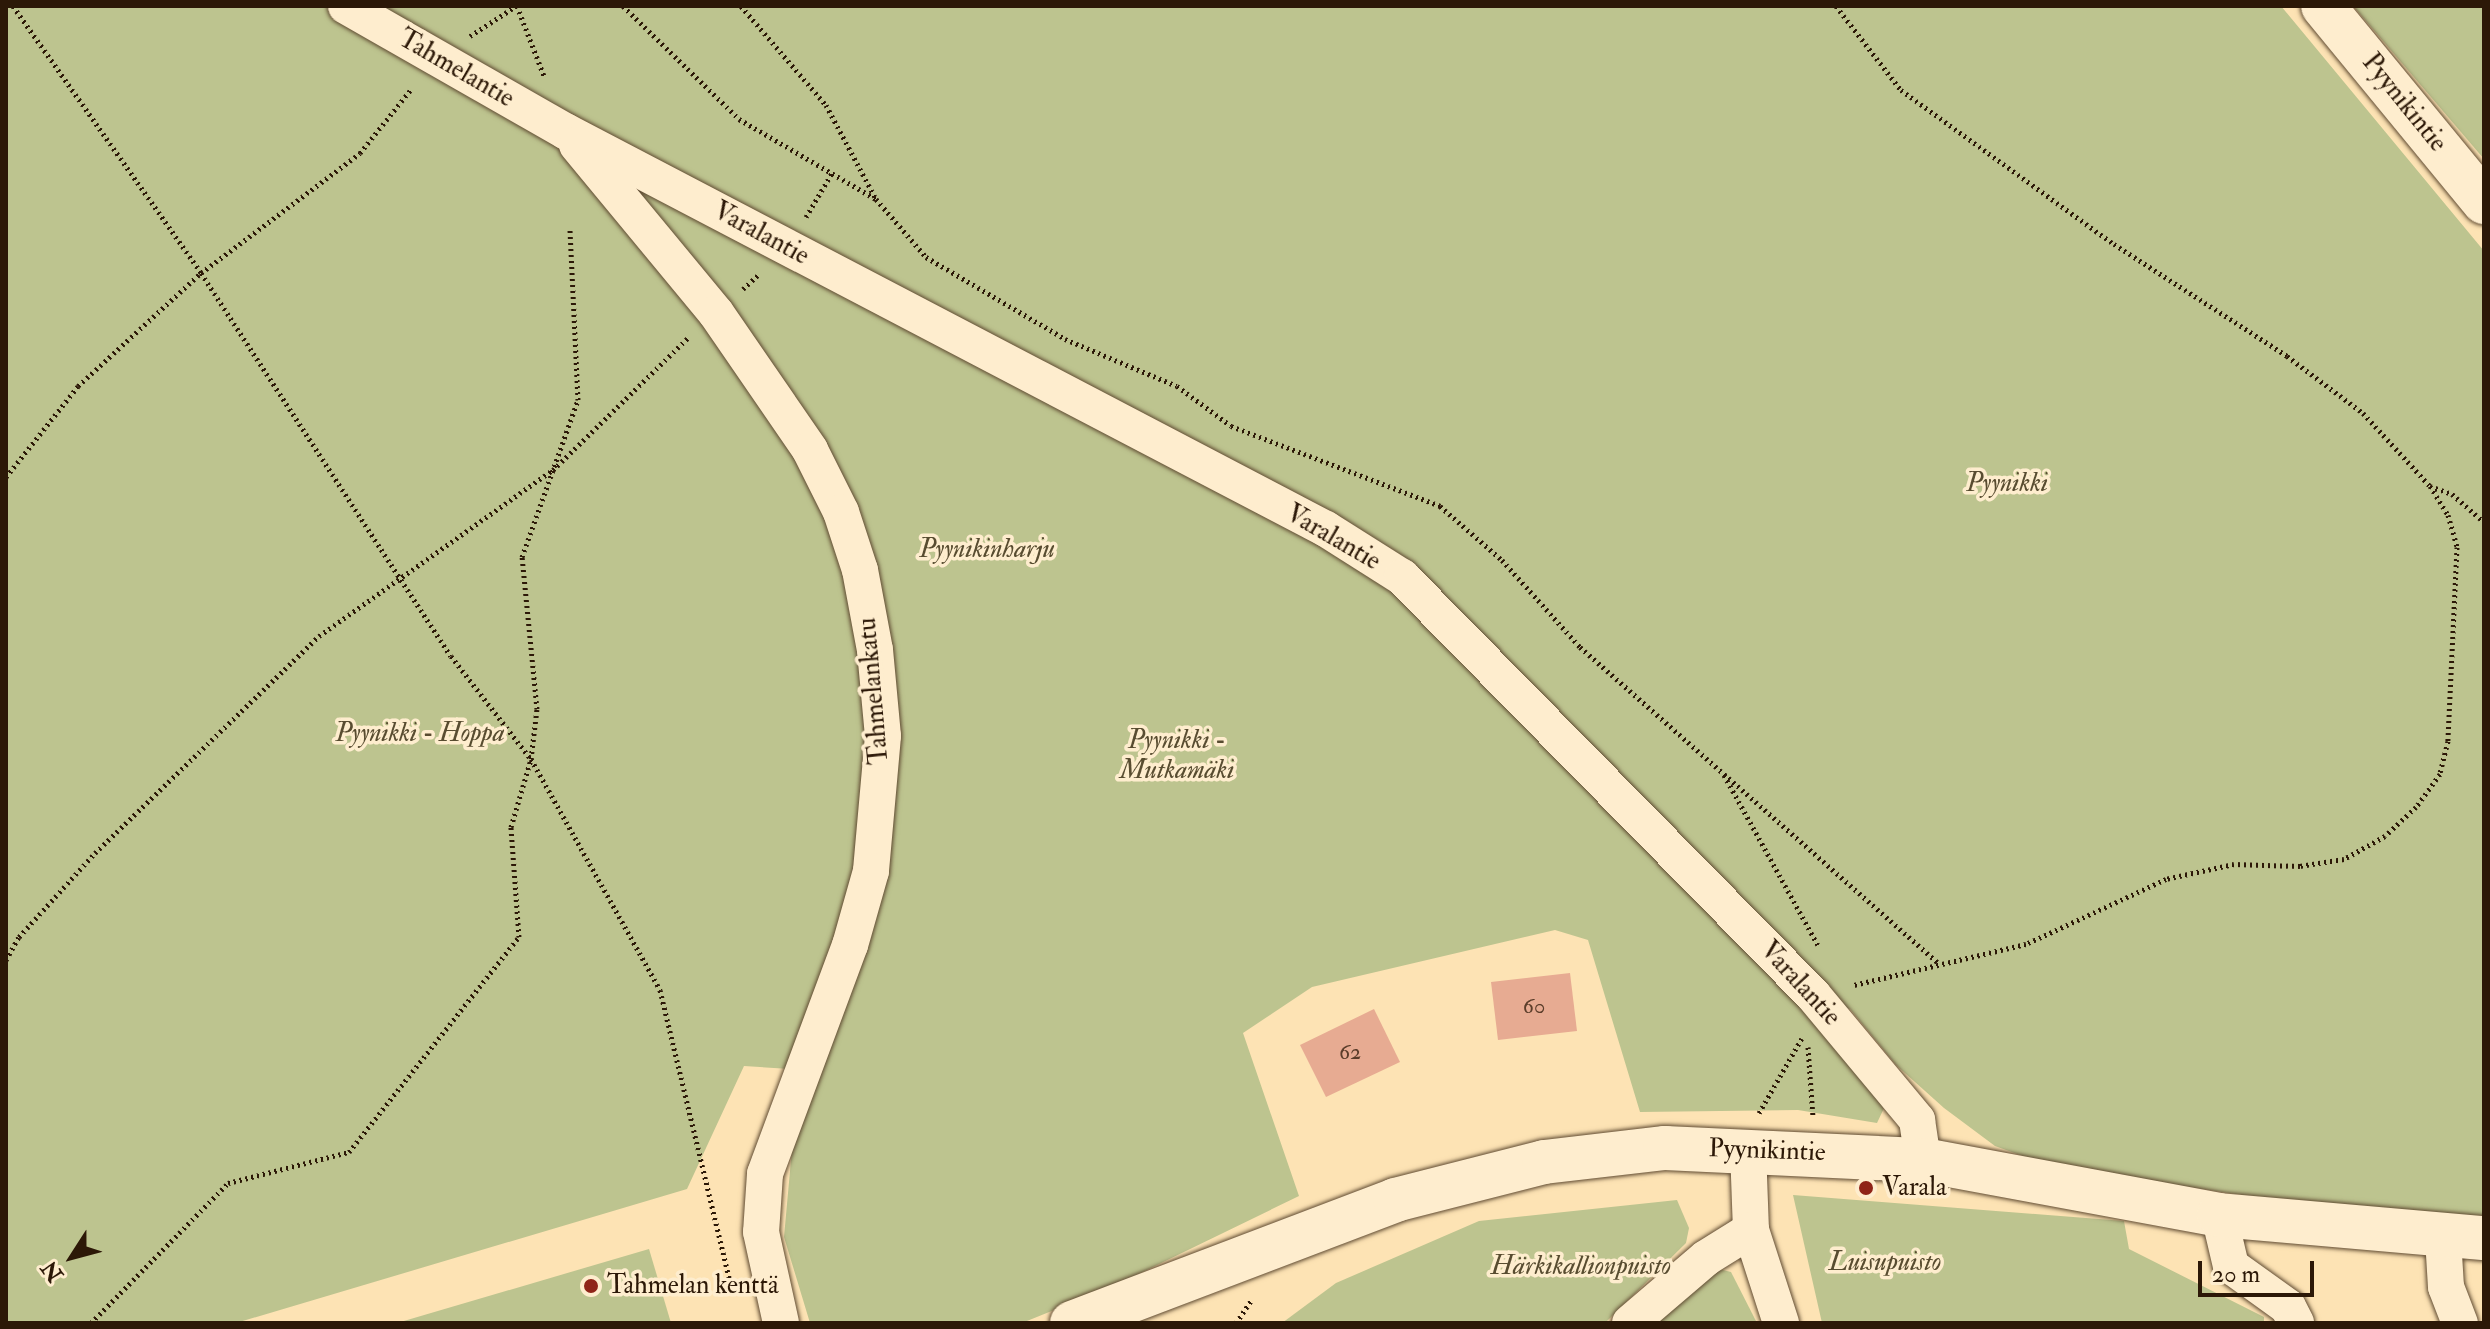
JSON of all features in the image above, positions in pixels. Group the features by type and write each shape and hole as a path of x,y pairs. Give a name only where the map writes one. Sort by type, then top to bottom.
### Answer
{"street":[{"name":"Tahmelantie","path":"346,6 565,131"},
{"name":"Pyynikintie","path":"2323,6 2484,202"},
{"name":"Varalantie","path":"565,131 1326,529 1402,577 1813,995 1917,1120 1923,1160"},
{"name":"Tahmelankatu","path":"565,131 716,313 787,414 841,512 865,597 883,736 871,871 850,945 765,1174 761,1232 781,1323"},
{"name":"Pyynikintie","path":"1072,1323 1299,1233 1477,1178 1598,1152 1753,1132 2219,1215 2464,1238"},
{"path":"1753,1132 1751,1230 1781,1323"},
{"path":"2219,1215 2231,1266 2277,1297 2296,1323"},
{"path":"1630,1323 1706,1258 1751,1230"},
{"path":"2460,1323 2446,1287 2464,1238"}],"path":[{"path":"13,6 201,273 404,579 451,656 531,759 660,990 733,1293"},
{"path":"6,477 78,386 201,273 360,153 436,58 516,6 565,131"},
{"path":"623,6 739,119 876,199"},
{"path":"741,6 826,105 876,199 926,257 1065,339 1177,386 1231,426 1440,506 1502,560 1580,647 1940,964"},
{"path":"1813,995 2026,944 2166,879 2234,864 2300,866 2344,859 2385,836 2416,807 2440,774 2452,687 2457,547 2448,515 2430,486 2363,413 2287,356 2172,284 1901,90 1836,6"},
{"path":"6,960 19,937 95,853 319,636 404,579 553,470 788,248 832,173"},
{"path":"91,1323 228,1183 349,1152 519,937 511,827 531,759 537,709 522,557 578,400 570,229"},
{"path":"2430,486 2452,494 2484,522"},
{"path":"1722,771 1821,949"},
{"path":"1753,1132 1806,1030 1813,1121"}],"green space":[{"name":"Pyynikinharju","path":"6,6 2281,6 2484,251 2484,1216 2363,1213 2053,1167 1995,1146 1944,1108 1896,1065 1850,1009 1795,994 1885,1106 1877,1123 1798,1110 1640,1112 1588,940 1555,930 1312,987 1243,1033 1299,1196 1116,1285 1022,1323 810,1323 784,1237 792,1149 822,1071 744,1066 687,1189 236,1323 6,1323"},
{"path":"2353,6 2484,6 2484,159"},
{"name":"Luisupuisto","path":"1793,1195 2124,1221 2129,1249 2264,1317 2264,1323 1822,1323"},
{"name":"Härkikallionpuisto","path":"1677,1200 1689,1228 1686,1243 1605,1323 1282,1323 1336,1283 1479,1221"},
{"name":"Tahmelan kenttä","path":"649,1249 671,1323 397,1323"},
{"path":"1711,1267 1731,1272 1757,1323 1648,1323"}],"building":[{"path":"1570,973 1577,1031 1498,1040 1491,982"},
{"path":"1374,1009 1400,1062 1326,1097 1300,1045"}],"place":[{"name":"Varala","path":"1866,1188"},
{"name":"Tahmelan kenttä","path":"591,1286"}],"park label":[{"name":"Pyynikki","path":"2007,484"},
{"name":"Pyynikki - Hoppa","path":"420,734"},
{"name":"Pyynikki - Mutkamäki","path":"1177,756"}]}
